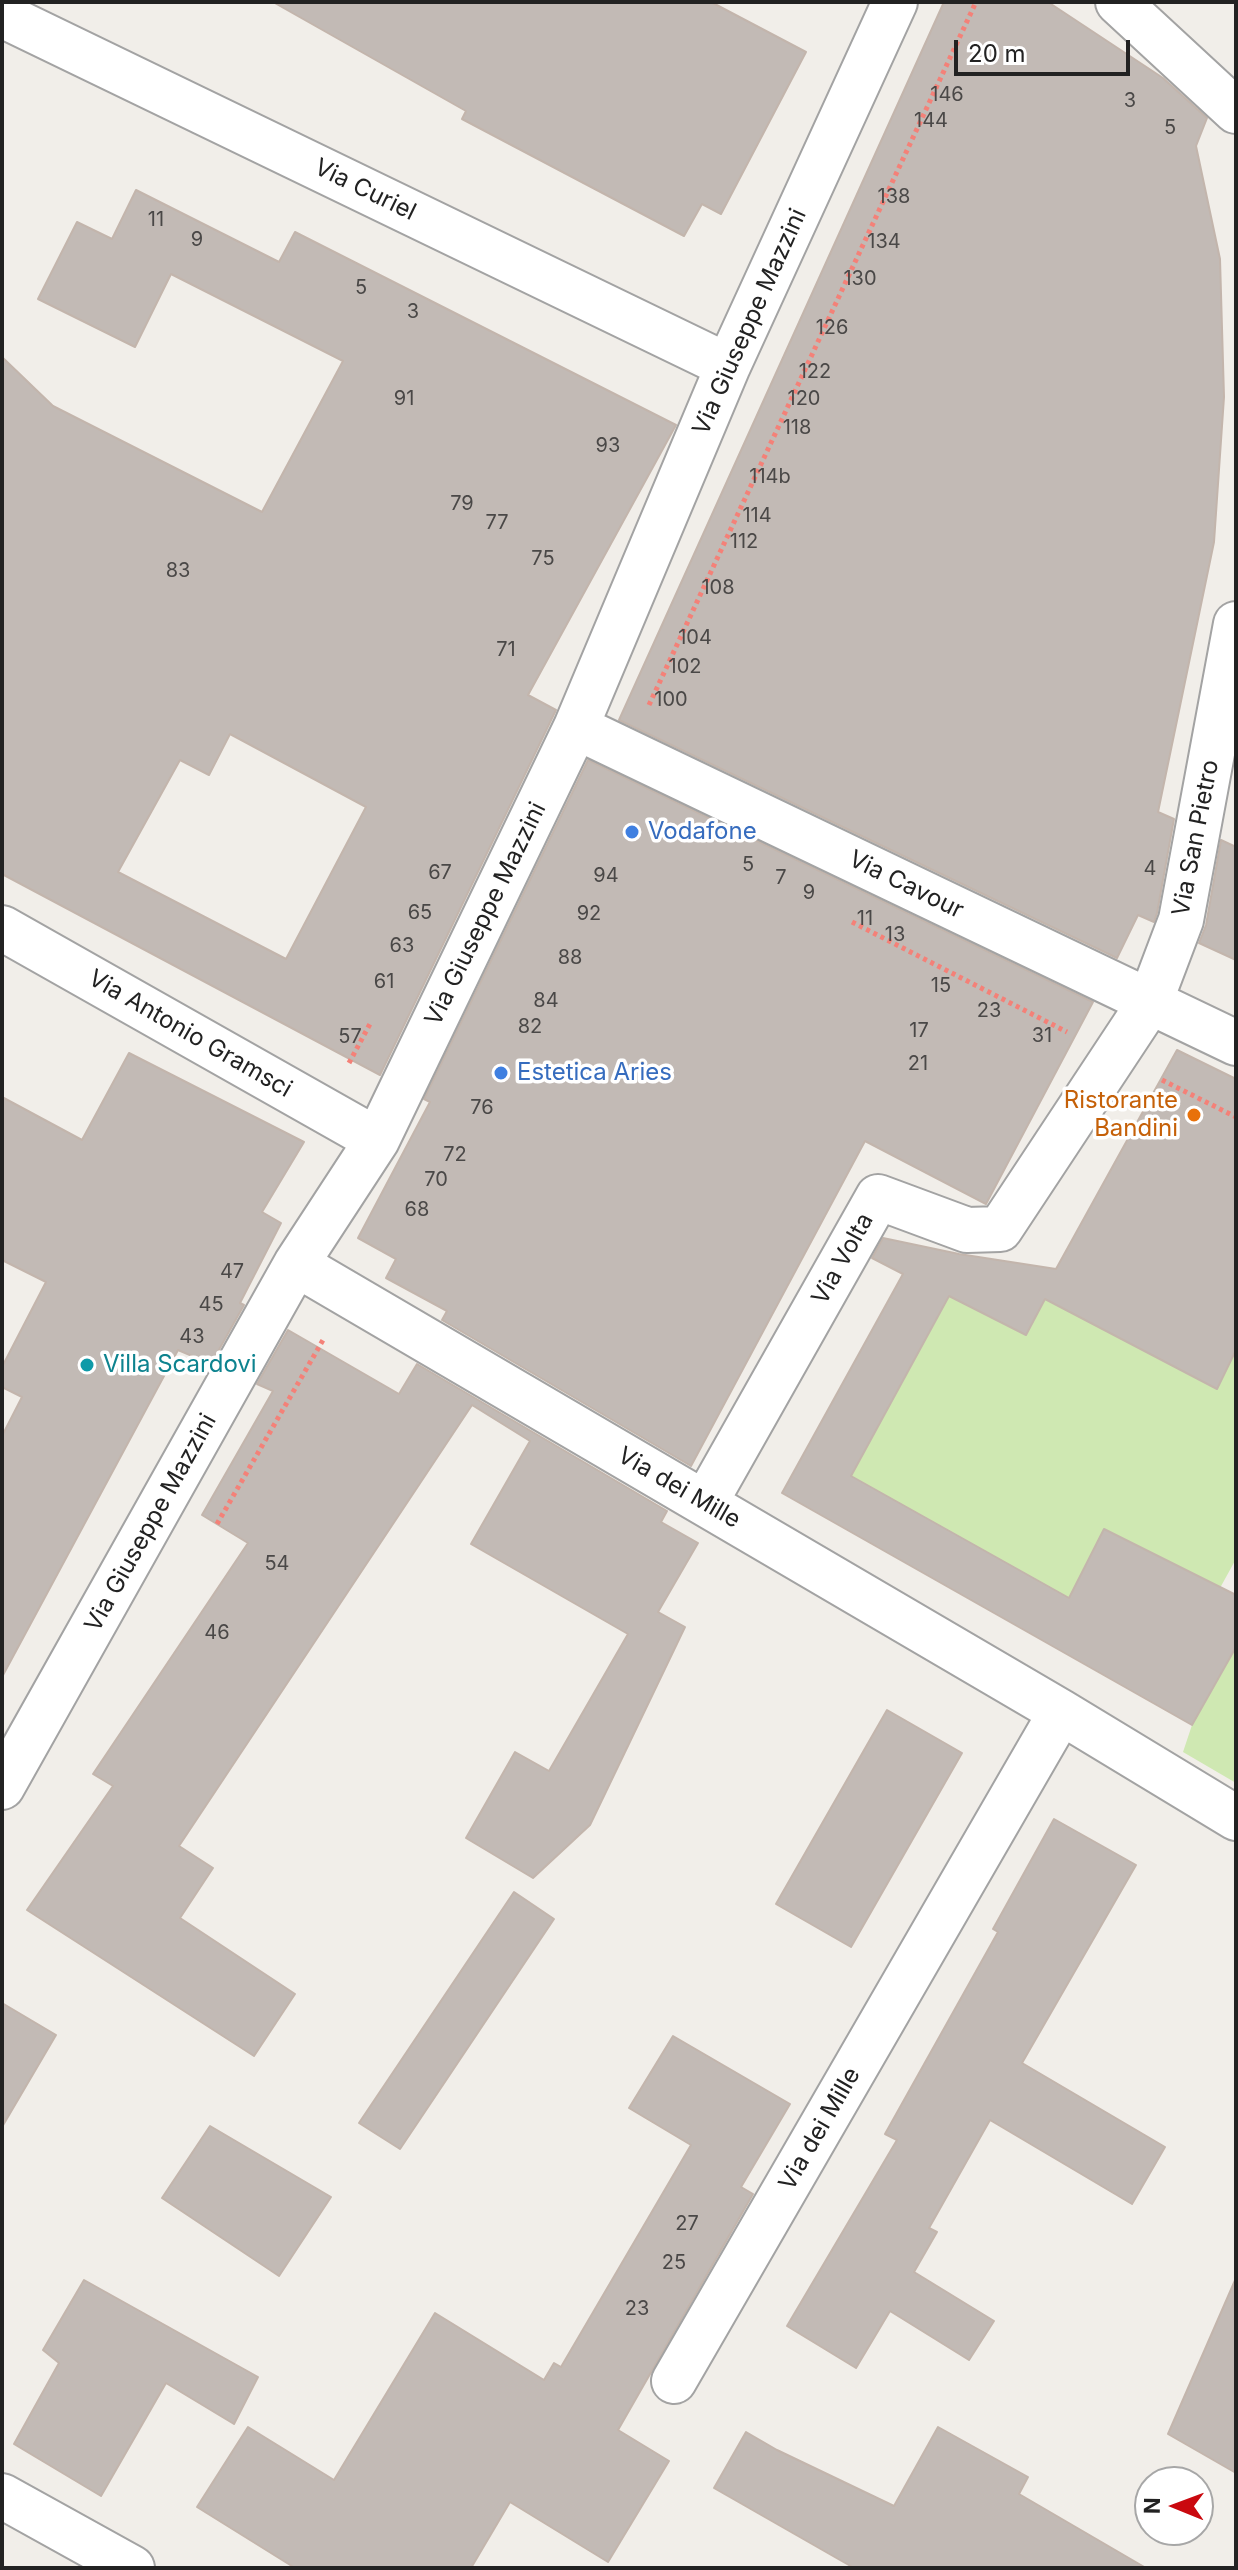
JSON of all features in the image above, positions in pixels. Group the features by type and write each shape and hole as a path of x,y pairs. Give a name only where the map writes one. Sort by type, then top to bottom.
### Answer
{"street":[{"name":"Via Giuseppe Mazzini","path":"2,1787 296,1264 377,1140 576,727 728,366 895,2"},
{"path":"1118,2 1236,111"},
{"name":"Via Curiel","path":"2,15 728,366"},
{"name":"Via San Pietro","path":"1150,1002 1181,920 1228,707 1236,624"},
{"name":"Via Cavour","path":"576,727 1236,1043"},
{"name":"Via Antonio Gramsci","path":"2,928 377,1140"},
{"name":"Via Volta","path":"705,1503 878,1197 967,1230 1000,1229 1150,1002"},
{"name":"Via dei Mille","path":"296,1264 1061,1712 1236,1818"},
{"name":"Via dei Mille","path":"674,2381 1061,1712"},
{"path":"2,2496 132,2568"}],"path":[{"path":"845,919 1236,1117"},
{"path":"324,1110 376,1011"},
{"path":"217,1524 350,1294"}],"green space":[{"path":"949,1296 1026,1335 1045,1299 1217,1389 1236,1350 1236,1559 1220,1588 1069,1598 851,1476"},
{"path":"1236,1647 1236,1783 1183,1752 1192,1725"}],"building":[{"path":"273,2 711,2 806,52 721,214 702,204 684,236 462,119 466,111"},
{"path":"944,2 1048,2 1163,78 1207,118 1196,146 1220,259 1224,397 1214,542 1158,812 1174,819 1157,913 1154,922 1138,915 1117,958 619,720"},
{"path":"136,190 279,262 295,232 676,425 528,695 556,710 380,1075 2,874 2,357 53,406 262,512 343,361 171,274 135,347 38,299 77,222 112,239","holes":["230,734 366,807 286,959 118,872 180,760 209,775"]},
{"path":"588,760 1093,1002 986,1204 865,1141 691,1466 442,1320 447,1311 386,1278 396,1259 358,1238 430,1102 424,1099"},
{"path":"1221,840 1236,847 1236,960 1199,943 1206,925"},
{"path":"1177,1050 1236,1079 1236,1350 1217,1389 1045,1299 1026,1335 949,1296 851,1476 1069,1598 1104,1529 1236,1595 1236,1647 1192,1725 782,1493 903,1274 872,1258 883,1238 1056,1269"},
{"name":"Villa Scardovi","path":"129,1053 304,1142 262,1212 281,1223 240,1303 244,1305 211,1364 178,1350 2,1677 2,1436 22,1397 2,1387 2,1367 46,1282 2,1260 2,1097 82,1140"},
{"path":"288,1330 399,1394 417,1364 667,1511 661,1522 698,1543 658,1612 685,1627 590,1825 533,1878 466,1838 515,1752 549,1771 628,1634 471,1544 530,1441 472,1405 179,1846 213,1868 180,1918 295,1994 254,2056 27,1910 113,1786 93,1774 248,1543 202,1515 273,1391 257,1384"},
{"path":"887,1710 962,1753 851,1947 776,1904"},
{"path":"1054,1819 1136,1865 1022,2063 1165,2147 1132,2204 990,2120 929,2228 937,2232 914,2272 994,2321 969,2360 890,2311 856,2368 787,2326 897,2140 885,2134 998,1932 993,1929"},
{"path":"514,1892 554,1919 400,2149 359,2123"},
{"path":"2,2003 56,2035 2,2127"},
{"path":"673,2036 790,2104 741,2187 753,2194 618,2430 669,2461 608,2562 510,2502 471,2568 295,2568 197,2507 248,2427 334,2480 435,2313 544,2380 554,2363 561,2367 691,2145 629,2108"},
{"path":"210,2126 331,2197 279,2276 162,2198"},
{"path":"1236,2278 1236,2473 1168,2434"},
{"path":"84,2280 258,2377 234,2424 166,2383 101,2496 14,2444 59,2363 43,2350"},
{"path":"938,2427 1028,2477 1019,2494 1146,2568 854,2568 714,2488 746,2432 894,2506"}],"place":[{"name":"Vodafone","path":"632,832"},
{"name":"Estetica Aries","path":"501,1073"},
{"name":"Ristorante Bandini","path":"1194,1115"},
{"name":"Villa Scardovi","path":"87,1365"}]}
